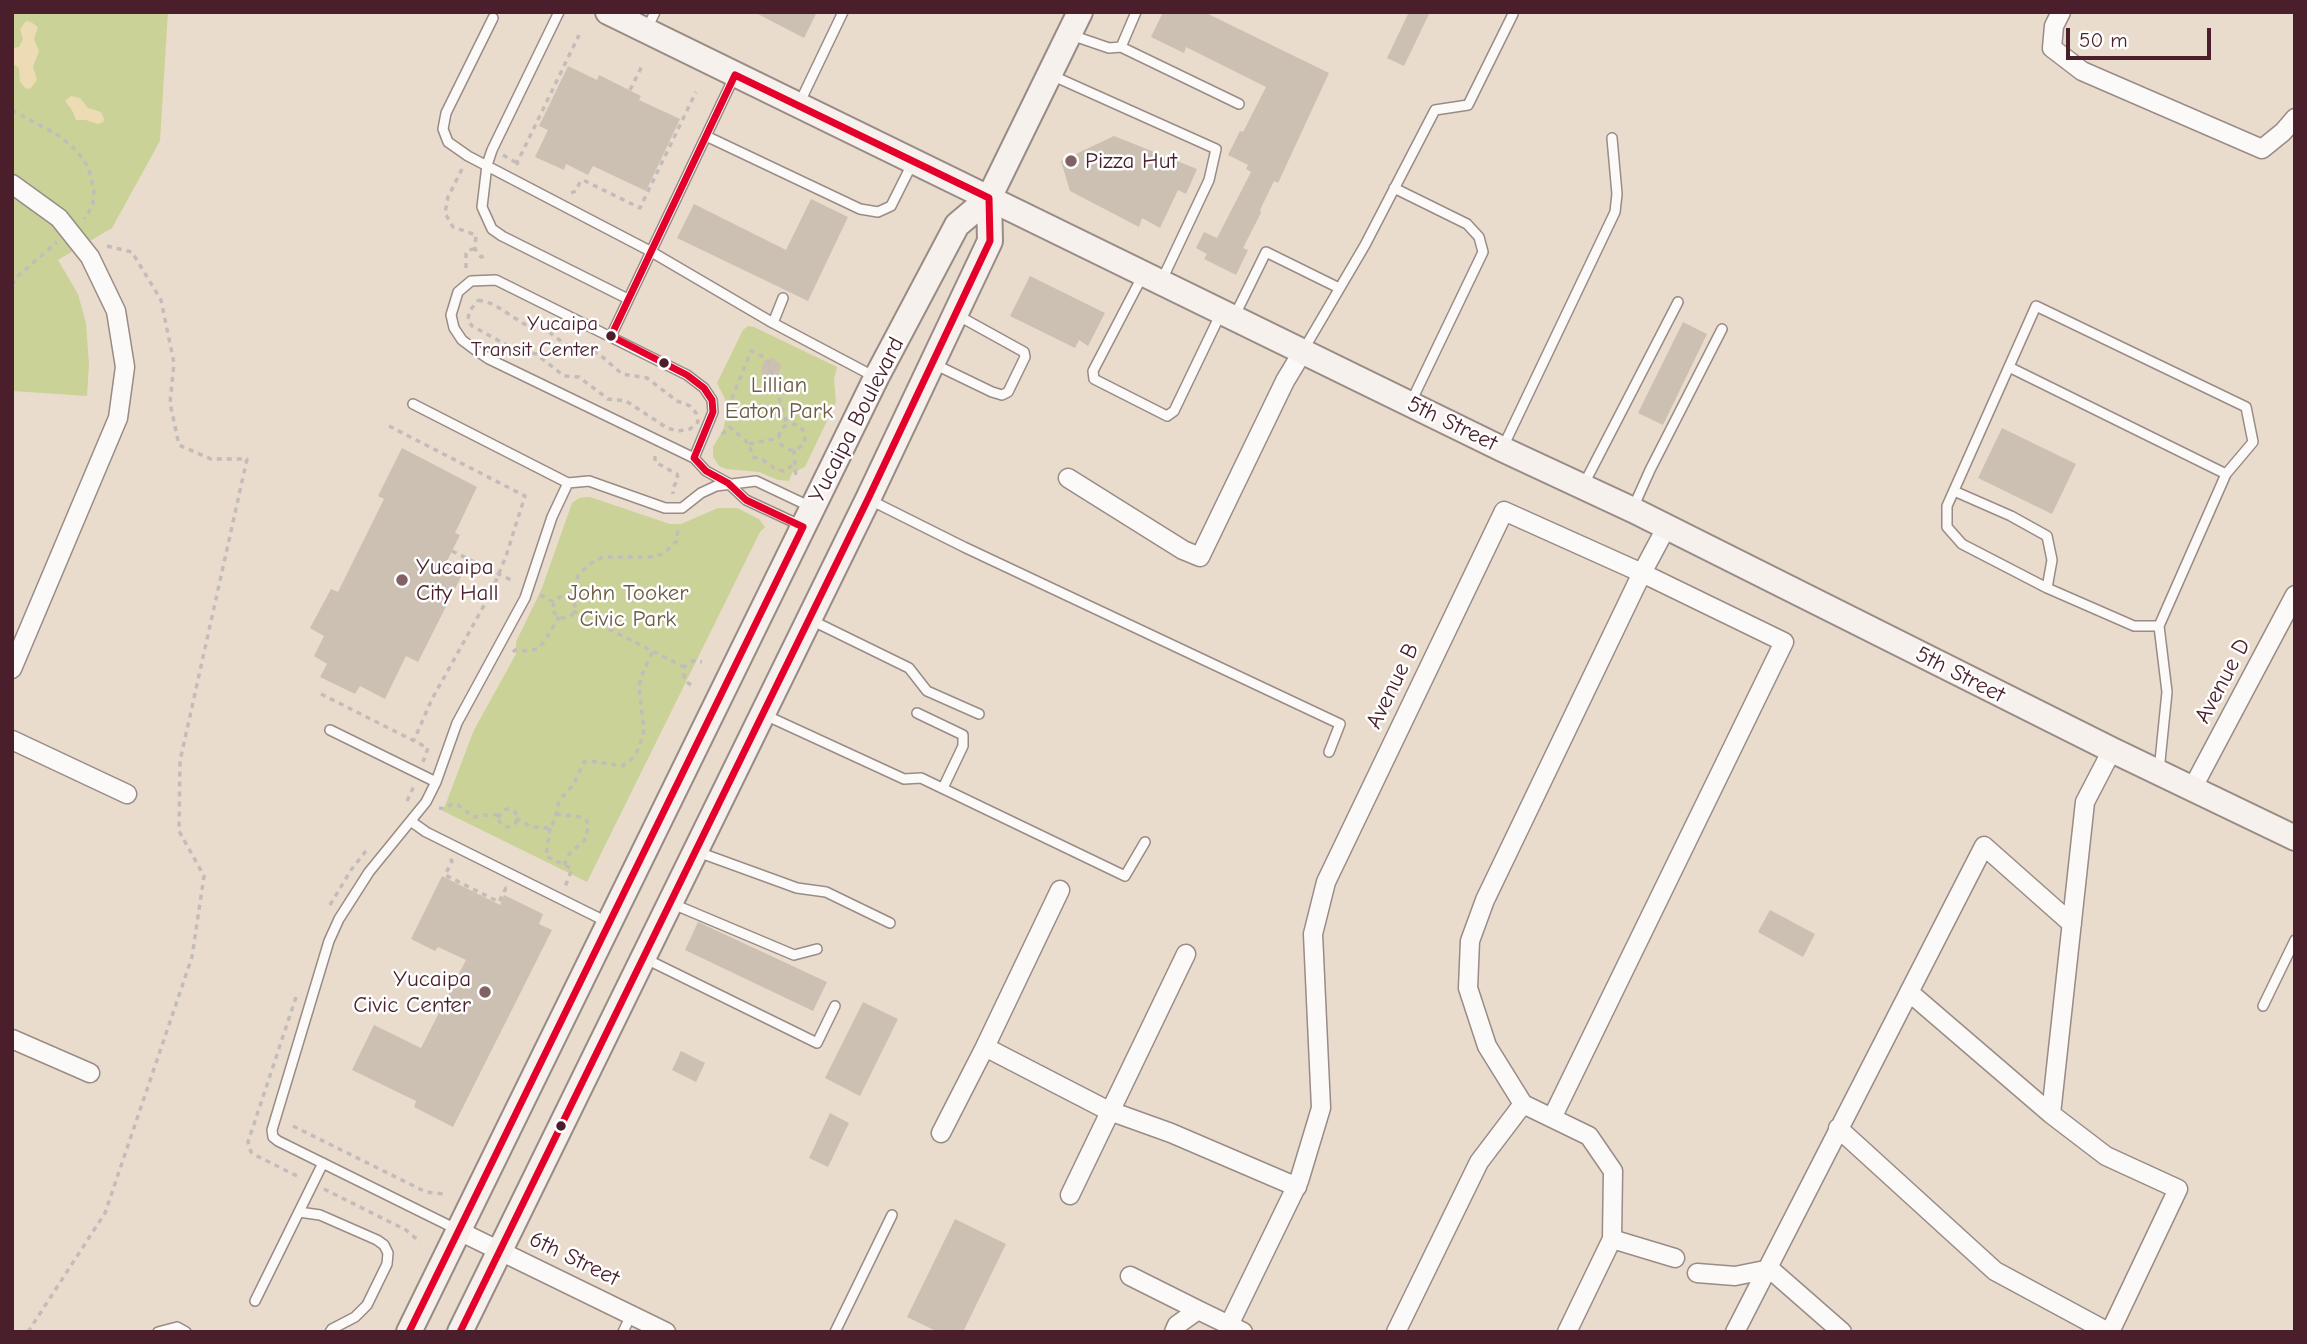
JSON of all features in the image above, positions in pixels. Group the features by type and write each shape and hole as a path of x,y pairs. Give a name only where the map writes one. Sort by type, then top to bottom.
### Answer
{"main road":[{"name":"5th Street","path":"608,12 651,21 735,75 1502,449 1633,510 2158,773 2295,838"},
{"name":"Yucaipa Boulevard","path":"409,1332 877,378 957,225 989,198 1074,23"},
{"name":"Yucaipa Boulevard","path":"460,1332 868,499 990,241 989,198"}],"street":[{"path":"2061,12 2054,26 2052,48 2082,71 2262,149 2295,118"},
{"path":"12,184 60,218 90,257 116,311 125,367 118,418 12,669"},
{"path":"1068,478 1183,550 1200,557 1285,381 1303,351"},
{"name":"Avenue B","path":"1236,1328 1297,1187 1321,1108 1313,934 1326,882 1504,511 1642,573"},
{"path":"1567,1332 1612,1239 1612,1171 1589,1136 1523,1104 1487,1046 1468,988 1470,941 1485,900 1666,528"},
{"path":"1552,1118 1784,642 1642,573"},
{"name":"Avenue D","path":"2192,789 2295,595"},
{"path":"12,740 127,794"},
{"path":"2051,1114 2085,802 2112,750"},
{"path":"1735,1332 1984,846 2072,924"},
{"path":"941,1133 1060,890"},
{"path":"1070,1195 1186,954"},
{"path":"1839,1128 1995,1271 2109,1332 2178,1189 2106,1156 2051,1114 1909,992"},
{"path":"12,1039 90,1073"},
{"path":"985,1047 1112,1111 1297,1187"},
{"path":"1396,1332 1479,1162 1523,1104"},
{"name":"6th Street","path":"459,1231 666,1332"},
{"path":"1612,1239 1675,1258"},
{"path":"1698,1273 1735,1276 1770,1269 1842,1332"},
{"path":"1130,1276 1236,1328"},
{"path":"1174,1332 1177,1325 1198,1310"}],"lane":[{"path":"559,12 492,150 487,165 482,206 492,229 628,299"},
{"path":"798,106 843,12"},
{"path":"1121,47 1136,12"},
{"path":"1303,351 1365,245 1434,110 1468,104 1513,14"},
{"path":"493,18 446,113 443,129 448,142 457,150 650,250 773,323 877,378"},
{"path":"1074,23 1109,48 1121,47 1239,104"},
{"path":"611,336 735,75"},
{"path":"1049,75 1216,149 1209,180 1152,278 1093,371 1094,379 1167,416 1174,411 1266,252 1339,288"},
{"path":"706,136 860,209 878,212 891,206 913,163"},
{"path":"1502,449 1615,212 1612,138"},
{"path":"1394,188 1467,224 1479,237 1483,252 1410,404"},
{"path":"694,458 709,428 713,412 712,400 704,388 687,375 496,280 471,281 463,285 454,301 451,315 454,328 462,340 489,359 694,458 706,471 728,483 746,500 808,518"},
{"path":"773,323 783,298"},
{"path":"1583,486 1678,302"},
{"path":"2158,773 2166,692 2159,626 2226,474 2253,442 2246,407 2036,306 1947,506 1947,527 1962,544 2047,588 2134,626 2159,626"},
{"path":"932,363 992,392 1002,395 1009,392 1025,357 1024,352 955,314"},
{"path":"1633,510 1650,470 1722,329"},
{"path":"2009,367 2226,474"},
{"path":"413,404 568,482 589,481 675,510 689,505 701,493 716,486 756,481 808,518"},
{"path":"459,1231 278,1141 273,1137 274,1122 329,941 339,919 369,872 426,802 457,723 525,598 552,517 568,482"},
{"path":"1954,491 2011,516 2047,536 2052,560 2047,588"},
{"path":"868,499 1340,724 1329,752"},
{"path":"809,619 909,668 927,691 979,714"},
{"path":"917,713 963,735 963,746 943,788"},
{"path":"763,714 904,779 921,778 1125,876 1145,842"},
{"path":"330,730 436,782"},
{"path":"412,822 426,832 609,923"},
{"path":"696,852 797,888 826,892 890,923"},
{"path":"671,904 794,955 817,948"},
{"path":"2263,1006 2295,940"},
{"path":"644,959 817,1043 835,1006"},
{"path":"255,1301 323,1163"},
{"path":"299,1212 320,1215 377,1240 384,1245 388,1254 387,1264 367,1305 355,1317 330,1332"},
{"path":"835,1332 892,1215"},
{"path":"623,1332 632,1315"},
{"path":"158,1332 177,1327 186,1332"}],"path":[{"path":"502,155 518,165 579,35"},
{"path":"630,90 642,66"},
{"path":"562,188 572,193 583,180 640,208 696,92"},
{"path":"463,167 448,197 445,213 453,227 476,235 475,249 481,257 488,255"},
{"path":"28,1332 105,1213 192,957 204,876 179,831 180,761 247,458 211,459 179,445 170,403 174,363 161,300 132,253 107,246 90,257"},
{"path":"466,268 466,254 468,250 475,249"},
{"path":"478,300 485,301 532,329 545,329 574,351 598,353 622,374 647,379 677,401 690,406 696,412 698,422 690,429 678,431 667,428 626,401 608,399 579,377 564,376 536,354 514,349 472,326 468,320 471,306 478,300"},
{"path":"787,424 769,364 766,358 751,351 729,403 730,427 749,444 752,457 763,460 777,470 784,471 795,464"},
{"path":"787,424 796,424 805,433 804,442 794,450 782,446 779,439 780,430 787,424"},
{"path":"389,426 525,496 499,574 480,614 432,699 414,740"},
{"path":"722,434 730,427"},
{"path":"749,444 779,439"},
{"path":"794,450 796,478"},
{"path":"655,456 655,462 677,474 673,496"},
{"path":"568,597 579,575 591,563 603,557 650,557 663,554 677,541 678,526"},
{"path":"452,551 513,581"},
{"path":"540,595 554,602"},
{"path":"559,617 553,609 554,602 559,597 568,597"},
{"path":"559,617 569,617 573,611 574,605 568,597"},
{"path":"573,611 684,667"},
{"path":"507,662 515,650 537,649 559,617"},
{"path":"566,888 572,871 546,856 550,828 555,820 559,801 574,784 584,762 622,766 632,759 639,748 644,730 639,688 653,651"},
{"path":"684,667 692,661 702,662"},
{"path":"684,667 684,680 691,685"},
{"path":"321,694 428,748 405,804"},
{"path":"442,802 439,808 458,805 474,817 492,814 499,816"},
{"path":"499,816 505,810 510,810 516,818 531,827 550,828"},
{"path":"556,814 582,817 587,821 584,841 570,853 564,865"},
{"path":"499,816 500,822 506,827 512,826 516,818"},
{"path":"325,915 342,883 373,842"},
{"path":"442,855 452,861 445,875 499,902 506,888 517,894"},
{"path":"299,986 248,1142 251,1152 406,1230 420,1242"},
{"path":"293,1126 426,1192 444,1194"}],"green space":[{"path":"12,12 168,12 160,141 112,228 58,260 78,294 86,323 89,364 87,396 12,391"},
{"name":"Lillian Eaton Park","path":"748,326 837,367 834,379 836,402 805,467 792,473 789,481 778,480 759,472 726,469 719,466 713,457 713,447 723,430 726,418 725,399 717,383 743,330"},
{"name":"John Tooker Civic Park","path":"590,497 670,524 681,524 718,508 737,508 759,519 765,527 760,532 587,882 443,811 474,730 516,654 516,642 542,588 572,503 579,498"}],"sand":[{"path":"26,21 38,27 34,39 39,51 33,67 37,80 30,89 20,82 19,68 12,63 12,48 19,47 23,39 20,29"},
{"path":"71,96 80,98 88,108 101,112 103,122 98,124 76,120 65,101"}],"building":[{"path":"754,12 817,12 804,38"},
{"path":"1163,12 1204,12 1329,73 1278,183 1274,181 1260,210 1261,213 1243,248 1248,250 1236,275 1204,259 1207,254 1196,248 1204,232 1217,238 1251,172 1246,169 1248,165 1228,155 1266,87 1186,47 1184,53 1151,37"},
{"path":"1409,12 1430,12 1404,66 1387,58"},
{"path":"568,66 597,80 599,75 641,96 639,100 680,119 646,191 593,166 588,175 566,164 564,170 535,157 548,130 539,126"},
{"path":"1114,136 1197,169 1186,194 1178,190 1160,228 1142,218 1139,227 1070,191 1061,161"},
{"path":"811,199 848,217 808,301 677,238 694,204 786,250"},
{"path":"1030,276 1105,313 1088,346 1079,340 1075,348 1010,316"},
{"path":"1683,322 1707,334 1663,425 1638,413"},
{"path":"773,358 781,365 778,376 768,379 761,372 763,362"},
{"path":"2002,428 2076,464 2052,514 1978,478"},
{"name":"Yucaipa City Hall","path":"402,448 477,487 455,533 460,535 446,563 464,571 418,662 406,656 385,699 360,686 355,694 320,677 327,664 314,656 324,636 310,628 331,589 338,592 384,499 378,496"},
{"name":"Yucaipa Civic Center","path":"442,876 500,905 504,895 543,914 539,924 552,930 453,1127 414,1107 416,1101 352,1070 374,1025 421,1048 466,960 438,947 435,951 411,939"},
{"path":"1770,910 1815,934 1803,957 1758,932"},
{"path":"698,922 827,982 813,1011 685,950"},
{"path":"863,1002 898,1019 860,1096 825,1078"},
{"path":"681,1051 705,1063 696,1082 672,1070"},
{"path":"830,1113 849,1123 828,1167 809,1158"},
{"path":"955,1219 1006,1244 963,1332 938,1332 907,1317"}],"transit line":[{"path":"409,1332 803,527 746,500 728,483 706,471 694,458 713,412 712,400 704,388 687,375 611,336 735,75 989,198 990,241 868,499 460,1332"}],"place":[{"name":"Pizza Hut","path":"1071,161"},
{"name":"Yucaipa Transit Center","path":"611,336"},
{"name":"Yucaipa City Hall","path":"402,580"},
{"name":"Yucaipa Civic Center","path":"485,992"}]}
